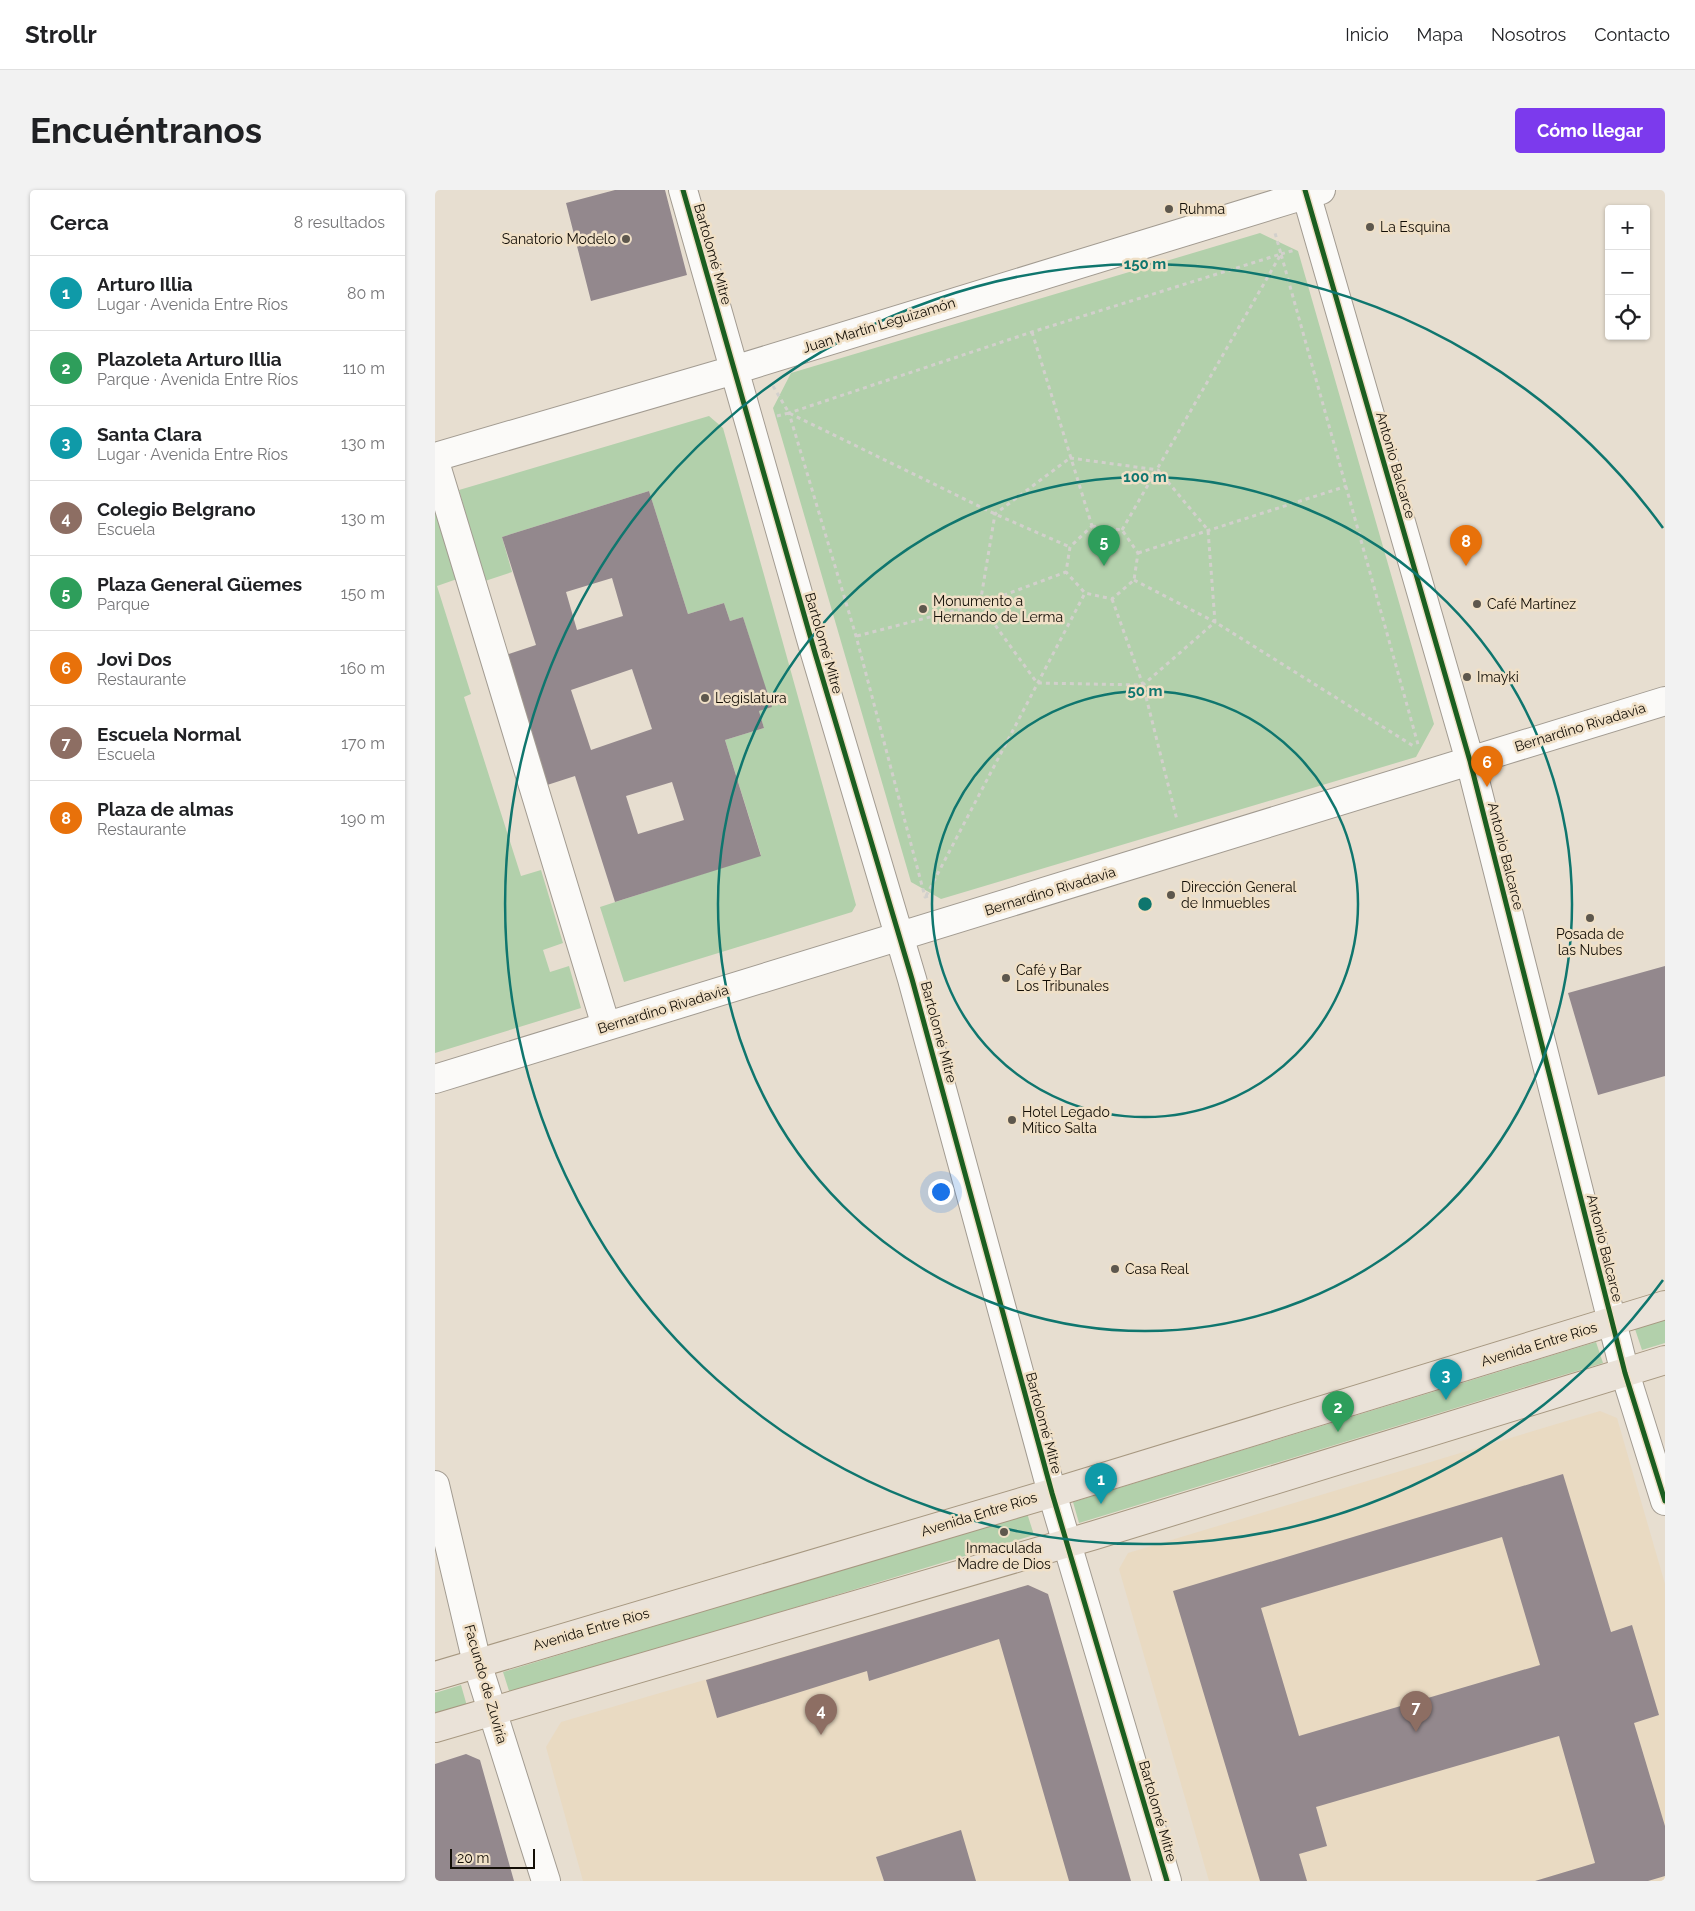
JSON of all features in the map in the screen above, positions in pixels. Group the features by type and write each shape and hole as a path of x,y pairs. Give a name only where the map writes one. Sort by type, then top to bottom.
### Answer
{"main road":[{"name":"Avenida Entre Ríos","path":"435,1676 1052,1493 1665,1305"},
{"path":"435,1728 1067,1543 1665,1360"}],"street":[{"name":"Bartolomé Mitre","path":"683,190 747,366 815,652 897,924 1052,1493 1167,1881"},
{"name":"Juan Martín Leguizamón","path":"435,457 747,366 1311,192"},
{"name":"Antonio Balcarce","path":"1311,192 1466,748 1625,1373 1665,1501"},
{"path":"435,462 605,1026"},
{"name":"Bernardino Rivadavia","path":"435,1079 605,1026 897,924 1466,748 1665,701"},
{"name":"Facundo de Zuviría","path":"435,1485 477,1663 546,1881"}],"path":[{"path":"789,413 1032,332 1281,254"},
{"path":"1281,254 1420,750"},
{"path":"1122,530 1281,254"},
{"path":"1032,332 1092,526"},
{"path":"747,366 789,413 995,514 1071,547"},
{"path":"789,413 856,636 925,897"},
{"path":"1037,683 980,604 995,514 1070,458 1158,470 1208,530 1215,622"},
{"path":"1138,553 1347,486"},
{"path":"1092,526 1122,530 1138,553 1134,580 1112,599"},
{"path":"1066,572 1071,547 1092,526"},
{"path":"856,636 980,604 1066,572"},
{"path":"1066,572 1085,594 1112,599"},
{"path":"1134,580 1215,622 1420,750"},
{"path":"897,924 925,897 1085,594"},
{"path":"1112,599 1143,685 1177,820"},
{"path":"1037,683 1143,685 1215,622"},
{"path":"1411,753 1420,750 1466,748"},
{"path":"1168,823 1187,817"},
{"path":"925,897 934,894"}],"shaded area":[{"path":"1600,1411 1617,1418 1665,1584 1665,1881 1209,1881 1119,1569 1128,1553"},
{"path":"1028,1585 1048,1594 1131,1881 583,1881 546,1747 561,1722"}],"green space":[{"path":"1260,233 1298,251 1434,724 1416,757 941,899 911,882 773,408 791,373"},
{"path":"709,416 723,428 856,905 852,912 624,982 600,907 761,855 725,740 764,728 759,711 771,707 743,617 730,621 724,603 688,614 649,491 502,537 512,572 485,581 459,490"},
{"path":"435,501 460,578 437,586 471,694 464,697 521,876 541,870 563,943 543,950 550,972 569,966 581,1008 435,1053"},
{"path":"1665,1319 1665,1343 1642,1350 1635,1329"},
{"path":"1596,1342 1603,1363 1079,1523 1073,1502"},
{"path":"1027,1513 1034,1535 510,1694 503,1672"},
{"path":"461,1685 467,1706 435,1716 435,1693"}],"building":[{"name":"Sanatorio Modelo","path":"615,190 665,190 687,275 591,301 566,203"},
{"name":"Legislatura","path":"649,491 688,614 724,603 730,621 743,617 772,707 759,711 764,728 725,740 761,856 615,902 575,776 541,787 500,657 536,645 502,537","holes":["612,578 623,616 577,630 566,592","632,669 652,729 591,750 571,690","672,782 684,820 638,834 626,796"]},
{"path":"1665,966 1665,1076 1598,1095 1568,993"},
{"path":"1563,1474 1611,1632 1632,1625 1659,1715 1634,1723 1665,1826 1665,1876 1648,1881 1535,1881 1595,1863 1559,1736 1316,1807 1327,1846 1299,1854 1307,1881 1260,1881 1173,1591","holes":["1502,1537 1540,1665 1299,1736 1261,1608"]},
{"path":"1028,1585 1048,1594 1131,1881 1069,1881 999,1639 869,1681 867,1671 717,1718 706,1680"},
{"path":"466,1754 480,1760 514,1881 435,1881 435,1764"},
{"path":"961,1830 976,1881 884,1881 876,1857"}],"cycle path":[{"path":"683,190 815,653 912,979 1052,1493 1167,1881"},
{"path":"1305,190 1470,761 1625,1373 1665,1501"}],"place":[{"name":"Ruhma","path":"1169,209"},
{"name":"La Esquina","path":"1370,227"},
{"name":"Sanatorio Modelo","path":"626,239"},
{"name":"Plaza General Güemes","path":"1104,566"},
{"name":"Plaza de almas","path":"1466,566"},
{"name":"Café Martínez","path":"1477,604"},
{"name":"Monumento a Hernando de Lerma","path":"923,609"},
{"name":"Imayki","path":"1467,677"},
{"name":"Legislatura","path":"705,698"},
{"name":"Jovi Dos","path":"1487,787"},
{"name":"Dirección General de Inmuebles","path":"1171,895"},
{"name":"Posada de las Nubes","path":"1590,918"},
{"name":"Café y Bar Los Tribunales","path":"1006,978"},
{"name":"Hotel Legado Mítico Salta","path":"1012,1120"},
{"name":"Casa Real","path":"1115,1269"},
{"name":"Santa Clara","path":"1446,1400"},
{"name":"Plazoleta Arturo Illia","path":"1338,1432"},
{"name":"Arturo Illia","path":"1101,1504"},
{"name":"Inmaculada Madre de Dios","path":"1004,1532"},
{"name":"Escuela Normal","path":"1416,1732"},
{"name":"Colegio Belgrano","path":"821,1735"}]}
